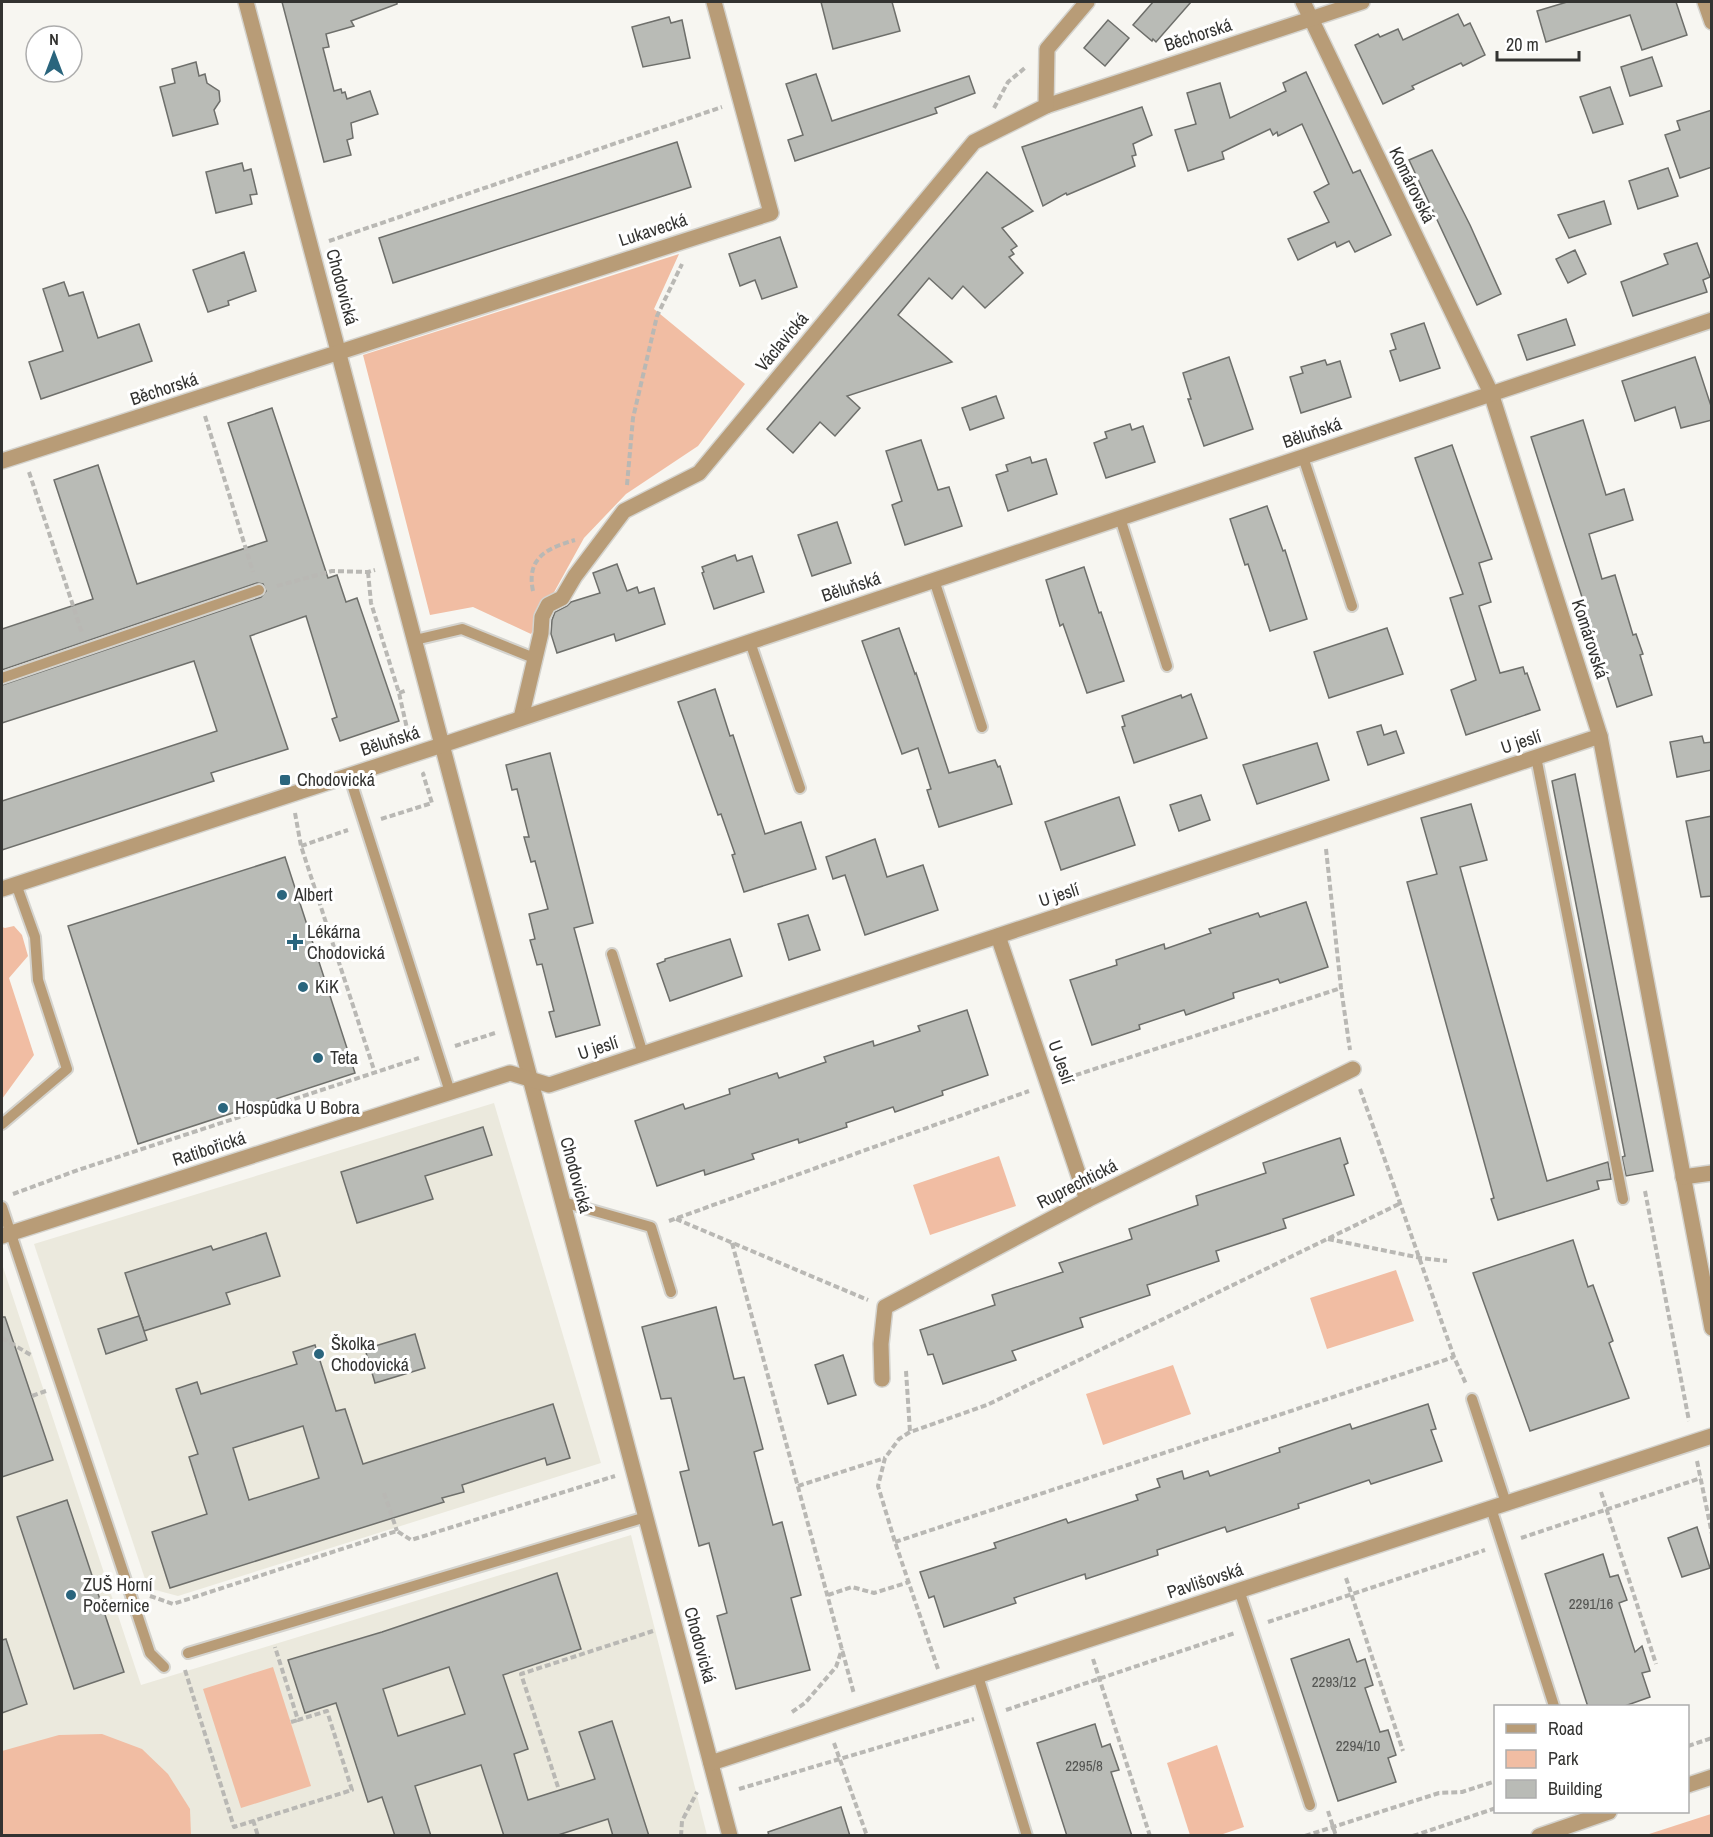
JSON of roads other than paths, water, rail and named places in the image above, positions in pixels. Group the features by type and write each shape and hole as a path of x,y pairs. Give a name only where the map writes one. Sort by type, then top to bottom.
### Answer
{"street":[{"name":"Chodovická","path":"246,2 730,1836"},
{"name":"Lukavecká","path":"339,353 771,213 714,2"},
{"path":"1046,106 1047,49 1087,2"},
{"name":"Komárovská","path":"1303,2 1491,393 1600,736 1712,1328"},
{"name":"Běchorská","path":"1046,106 1362,2"},
{"path":"1705,2 1712,22"},
{"name":"Václavická","path":"521,718 541,633 542,617 548,605 562,598 575,576 624,511 699,473 974,142 1046,106"},
{"name":"Běluňská","path":"9,887 442,745 1712,320"},
{"name":"Běchorská","path":"2,461 339,353"},
{"name":"U jeslí","path":"531,1080 549,1085 1600,736"},
{"name":"U Jeslí","path":"998,936 1087,1200"},
{"name":"Ruprechtická","path":"882,1379 881,1344 885,1307 1087,1200 1353,1069"},
{"name":"Ratibořická","path":"6,1234 510,1073 531,1080"},
{"path":"1683,1177 1712,1173"},
{"name":"Pavlišovská","path":"711,1763 1712,1436"},
{"path":"1689,1785 1712,1776"},
{"path":"1539,1836 1606,1813"}],"lane":[{"path":"1303,457 1352,606"},
{"path":"1120,518 1167,666"},
{"path":"934,580 982,727"},
{"path":"2,678 259,590"},
{"path":"415,640 462,629 534,658"},
{"path":"750,642 800,788"},
{"path":"1536,757 1623,1199"},
{"path":"349,775 450,1092"},
{"path":"2,1124 67,1069 38,980 35,937 9,887"},
{"path":"612,954 643,1054"},
{"path":"563,1202 651,1227 671,1292"},
{"path":"2,1208 6,1234 150,1653 164,1667"},
{"path":"1472,1399 1506,1503"},
{"path":"1491,1508 1553,1705"},
{"path":"188,1653 646,1517"},
{"path":"1239,1590 1310,1805"},
{"path":"978,1676 1027,1836"}],"place":[{"name":"Chodovická","path":"285,780"},
{"name":"Albert","path":"282,895"},
{"name":"Lékárna Chodovická","path":"295,942"},
{"name":"KiK","path":"303,987"},
{"name":"Teta","path":"318,1058"},
{"name":"Hospůdka U Bobra","path":"223,1108"},
{"name":"Školka Chodovická","path":"319,1354"},
{"name":"ZUŠ Horní Počernice","path":"71,1595"}]}
